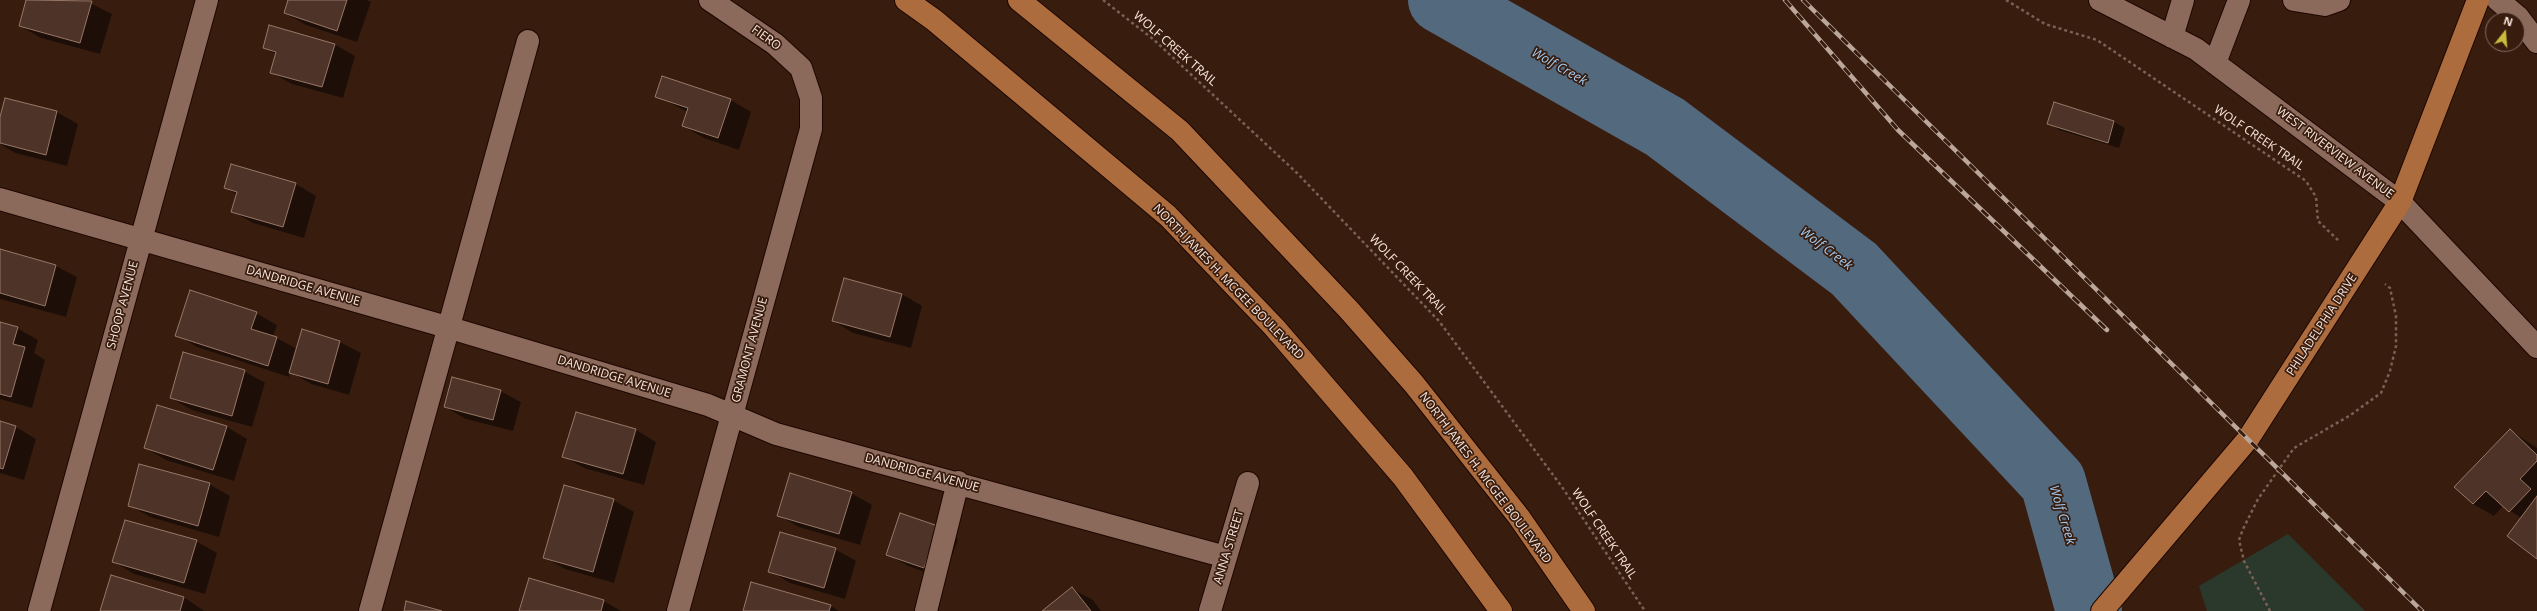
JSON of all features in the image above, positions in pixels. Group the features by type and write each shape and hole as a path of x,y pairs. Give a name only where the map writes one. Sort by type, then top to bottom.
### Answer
{"main road":[{"name":"NORTH JAMES H. MCGEE BOULEVARD","path":"906,0 934,20 1173,221 1274,327 1403,477 1501,611"},
{"name":"NORTH JAMES H. MCGEE BOULEVARD","path":"1019,0 1180,131 1349,310 1414,384 1519,517 1584,611"},
{"name":"PHILADELPHIA DRIVE","path":"2102,611 2248,439 2400,202 2478,0"}],"street":[{"name":"SHOOP AVENUE","path":"38,611 207,0"},
{"name":"FIERO","path":"710,0 780,48 801,68 808,89"},
{"name":"WEST RIVERVIEW AVENUE","path":"2100,0 2196,49 2400,202 2537,347"},
{"path":"2172,37 2183,0"},
{"path":"2215,63 2239,0"},
{"path":"2294,0 2325,5 2339,0"},
{"path":"2498,0 2518,17 2537,42"},
{"path":"370,611 447,327 528,41"},
{"name":"GRAMONT AVENUE","path":"678,611 811,129 811,98 808,89"},
{"name":"DANDRIDGE AVENUE","path":"0,199 447,327 708,405 776,434 958,482 1226,557"},
{"path":"926,611 958,482"},
{"name":"ANNA STREET","path":"1210,611 1248,483"}],"path":[{"name":"WOLF CREEK TRAIL","path":"1103,0 1153,39 1297,172 1439,320 1562,487 1645,611"},
{"name":"WOLF CREEK TRAIL","path":"2006,0 2045,24 2097,40 2306,181 2316,197 2318,221 2390,288 2396,316 2396,346 2390,371 2381,393 2349,416 2294,448 2258,499 2239,540 2244,561 2270,611"}],"green space":[{"path":"2288,534 2365,611 2207,611 2199,586"}],"building":[{"path":"26,0 92,1 80,43 19,26"},
{"path":"288,0 347,0 337,31 284,13"},
{"path":"269,25 335,44 322,87 270,73 276,52 263,48"},
{"path":"662,76 731,99 718,138 682,126 688,108 655,97"},
{"path":"5,98 57,111 46,155 0,143 0,117"},
{"path":"2054,102 2114,121 2108,143 2047,124"},
{"path":"231,164 296,183 283,227 231,212 237,192 224,188"},
{"path":"0,249 56,265 45,306 0,293"},
{"path":"844,278 902,294 890,337 832,321"},
{"path":"190,290 257,312 251,329 277,337 268,366 175,336"},
{"path":"0,322 18,327 13,344 25,347 11,397 0,394"},
{"path":"302,329 340,341 328,384 289,373"},
{"path":"183,352 245,370 232,416 170,398"},
{"path":"452,377 501,390 493,420 444,407"},
{"path":"157,405 227,426 213,470 144,448"},
{"path":"576,412 636,429 623,474 562,457"},
{"path":"0,421 16,426 3,469 0,468"},
{"path":"2510,429 2537,455 2537,461 2520,479 2531,489 2509,512 2486,491 2473,504 2454,487"},
{"path":"139,464 210,483 198,526 128,506"},
{"path":"790,473 852,492 839,534 777,516"},
{"path":"564,485 614,499 593,572 543,558"},
{"path":"2537,496 2537,559 2507,536"},
{"path":"900,513 938,526 924,568 886,555"},
{"path":"125,520 197,540 184,583 112,562"},
{"path":"780,532 836,548 824,588 768,572"},
{"path":"111,575 184,597 180,611 100,611"},
{"path":"529,578 604,600 601,611 519,611"},
{"path":"751,582 831,605 829,611 743,611"},
{"path":"1072,587 1091,611 1042,611"},
{"path":"406,601 442,611 404,611"}],"waterway":[{"name":"Wolf Creek","path":"1441,0 1665,127 1854,269 2053,482 2089,611"}],"railway":[{"path":"1785,0 1898,130 2107,330"},
{"path":"1803,0 2422,611"}]}
